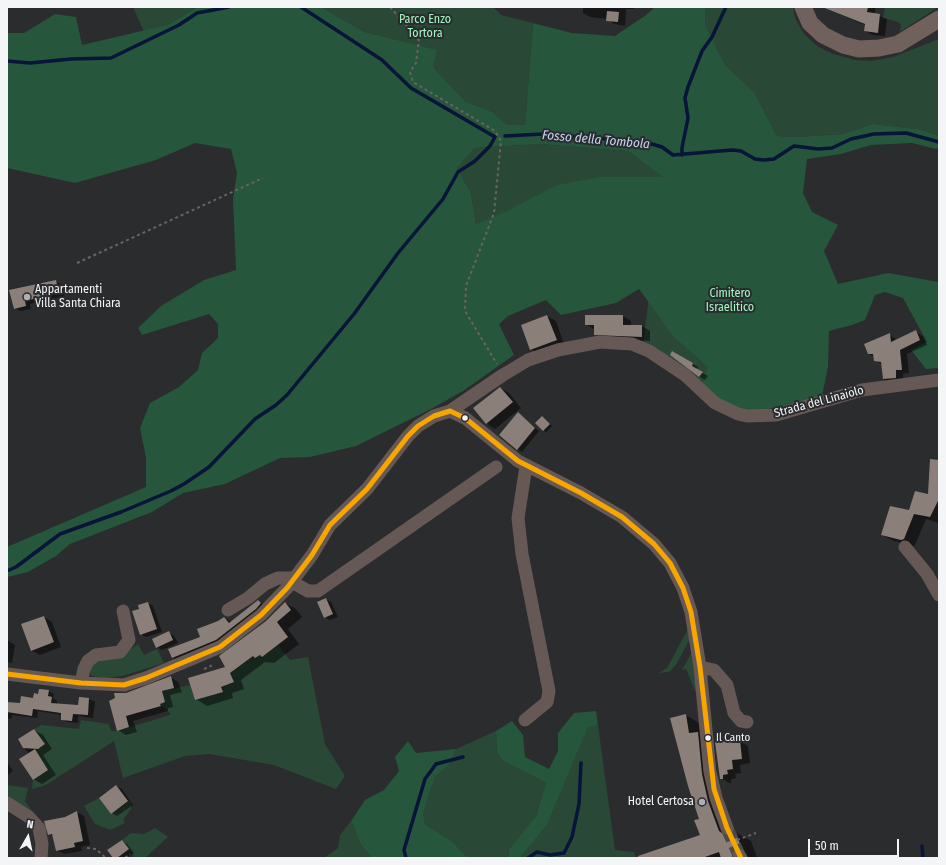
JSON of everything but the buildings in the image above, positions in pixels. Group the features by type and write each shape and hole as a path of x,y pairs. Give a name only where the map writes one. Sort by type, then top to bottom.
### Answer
{"main road":[{"path":"803,7 810,23 823,35 843,45 860,49 879,48 898,44 939,19"}],"street":[{"name":"Strada del Linaiolo","path":"7,674 110,685 130,683 214,650 231,639 261,615 294,580 312,555 330,525 372,484 408,436 434,416 450,411 528,360 572,346 600,342 632,344 673,366 722,408 738,414 755,417 776,415 862,390 939,380"},
{"path":"450,411 465,418 509,455 526,466 581,493 622,517 644,534 660,550 676,571 690,605 700,666 711,777 716,798 727,828"},
{"path":"525,720 547,702 549,691 522,554 518,518 526,466"},
{"path":"228,610 271,581 278,578 294,580 305,590 318,592 496,467"},
{"path":"905,547 927,574 939,595"},
{"path":"81,682 84,669 88,661 96,655 120,652 129,640 123,611"},
{"path":"700,666 714,670 727,685 734,713 741,721 748,722"},
{"path":"7,803 29,817 38,828 42,844 41,858"}],"path":[{"path":"390,7 419,40 416,62 410,72 413,82 496,131 501,141 494,213 466,286 465,311 503,375"},
{"path":"77,263 263,178"},
{"path":"738,840 756,833"},
{"path":"87,848 96,849 106,858"},
{"path":"125,858 130,854"}],"green space":[{"path":"133,7 198,7 167,25 144,32"},
{"name":"Cimitero Israelitico","path":"198,7 321,7 365,32 437,50 433,67 465,101 493,112 507,125 525,125 533,23 572,33 615,36 655,7 706,7 705,24 725,65 754,92 777,136 797,137 842,134 873,124 918,129 939,136 939,148 936,149 912,143 871,145 841,154 807,159 803,193 812,212 838,225 824,251 838,284 888,273 939,282 939,368 926,369 911,350 927,342 903,298 885,292 875,295 865,320 829,331 828,367 822,396 798,405 747,411 732,406 713,395 702,384 708,367 673,336 639,289 616,303 561,315 546,300 508,316 499,324 514,355 463,391 431,409 356,446 310,457 280,458 225,484 183,493 152,512 70,544 56,556 28,572 7,577 7,547 146,487 146,458 140,428 150,403 179,387 198,370 202,353 218,338 218,324 209,314 142,335 138,328 161,306 204,280 236,270 233,199 237,173 231,149 195,143 156,160 75,183 7,168 7,33 24,33 55,14 76,17 82,45 167,25","holes":["539,144 628,151 663,177 600,177 557,185 507,211 476,224 471,193 457,168 475,148"]},
{"name":"Parco Enzo Tortora","path":"321,7 493,7 501,15 533,23 525,125 507,125 493,112 465,101 433,67 436,50 365,32"},
{"path":"706,7 793,7 795,18 804,34 817,46 831,53 854,60 872,61 893,57 939,39 939,136 918,129 873,124 842,134 797,137 777,136 754,92 725,65 705,24"},
{"path":"885,7 938,7 900,32 901,25 898,22 883,18"},
{"path":"539,144 628,151 664,177 507,211 476,225 471,193 457,168 475,148"},
{"name":"Cimitero Israelitico","path":"664,177 798,405 747,411 643,344"},
{"path":"690,625 690,639 676,665 669,672 658,673 667,668"},
{"path":"138,644 144,655 157,649 164,663 122,676 106,678 92,676 88,671 90,663 123,654"},
{"path":"278,645 290,660 308,657 325,744 345,776 336,789 274,765 209,754 185,756 123,778 114,741 46,785 32,789 33,780 48,770 36,750 45,744 34,729 41,725 79,729 81,720 109,724 111,731 117,731 167,716 171,714 160,704 165,702 162,691 190,685 195,700 234,682 230,673 253,656 255,658 260,655 262,657"},
{"path":"693,650 696,693 686,669 682,670"},
{"path":"596,711 598,725 588,727 547,825 520,858 508,858 509,849 536,816 546,783 503,761 497,752 496,731 512,721 523,735 525,757 549,769 558,751 558,733 574,713"},
{"path":"598,725 615,850 634,852 636,858 520,858 547,825 588,726"},
{"path":"496,731 497,752 503,761 546,783 536,816 509,849 508,858 468,858 453,842 425,824 423,813 435,777 449,765 456,749"},
{"path":"408,741 416,753 456,749 449,765 435,777 423,813 425,824 453,842 468,858 372,858 361,845 351,821 365,800 384,790 399,771 395,757"},
{"path":"7,785 28,788 25,801 36,816 7,798"},
{"path":"99,798 111,814 128,801 131,802 131,809 123,820 125,823 110,830 95,824 84,806"},
{"path":"351,821 361,845 372,858 324,858 338,848 340,835"},
{"path":"155,828 168,837 145,858 132,858 134,856 122,840 131,833 144,834"}],"waterway":[{"path":"7,61 30,63 71,59 111,58 179,25 197,13 229,7"},
{"path":"7,571 16,567 60,534 121,512 171,491 209,467 255,419 276,405 287,395 354,314 398,253 443,199 458,172 475,161 490,146 495,137 411,88 382,60 301,7"},
{"path":"682,155 688,118 685,98 688,87 702,51 712,37 726,7"},
{"name":"Fosso della Tombola","path":"505,136 543,134 645,142 662,147 673,155 732,150 741,151 755,159 764,160 774,159 794,146 818,149 832,148 851,139 874,134 906,133 939,142"},
{"path":"406,858 404,850 425,779 436,764 463,757"},
{"path":"528,858 537,852 550,855 564,853 572,837 579,804 581,763"},
{"path":"922,846 923,858"}],"tunnel":[{"path":"727,828 739,855"}],"transit line":[{"path":"7,674 81,683 124,685 146,678 220,647 261,615 287,588 312,555 330,525 367,489 408,436 418,426 434,416 450,411 465,418 518,461 581,493 622,517 654,544 670,563 683,588 691,612 700,667 714,789 727,828 741,858"}],"place":[{"name":"Appartamenti Villa Santa Chiara","path":"27,297"},
{"name":"Il Canto","path":"708,738"},
{"name":"Hotel Certosa","path":"702,802"}]}
